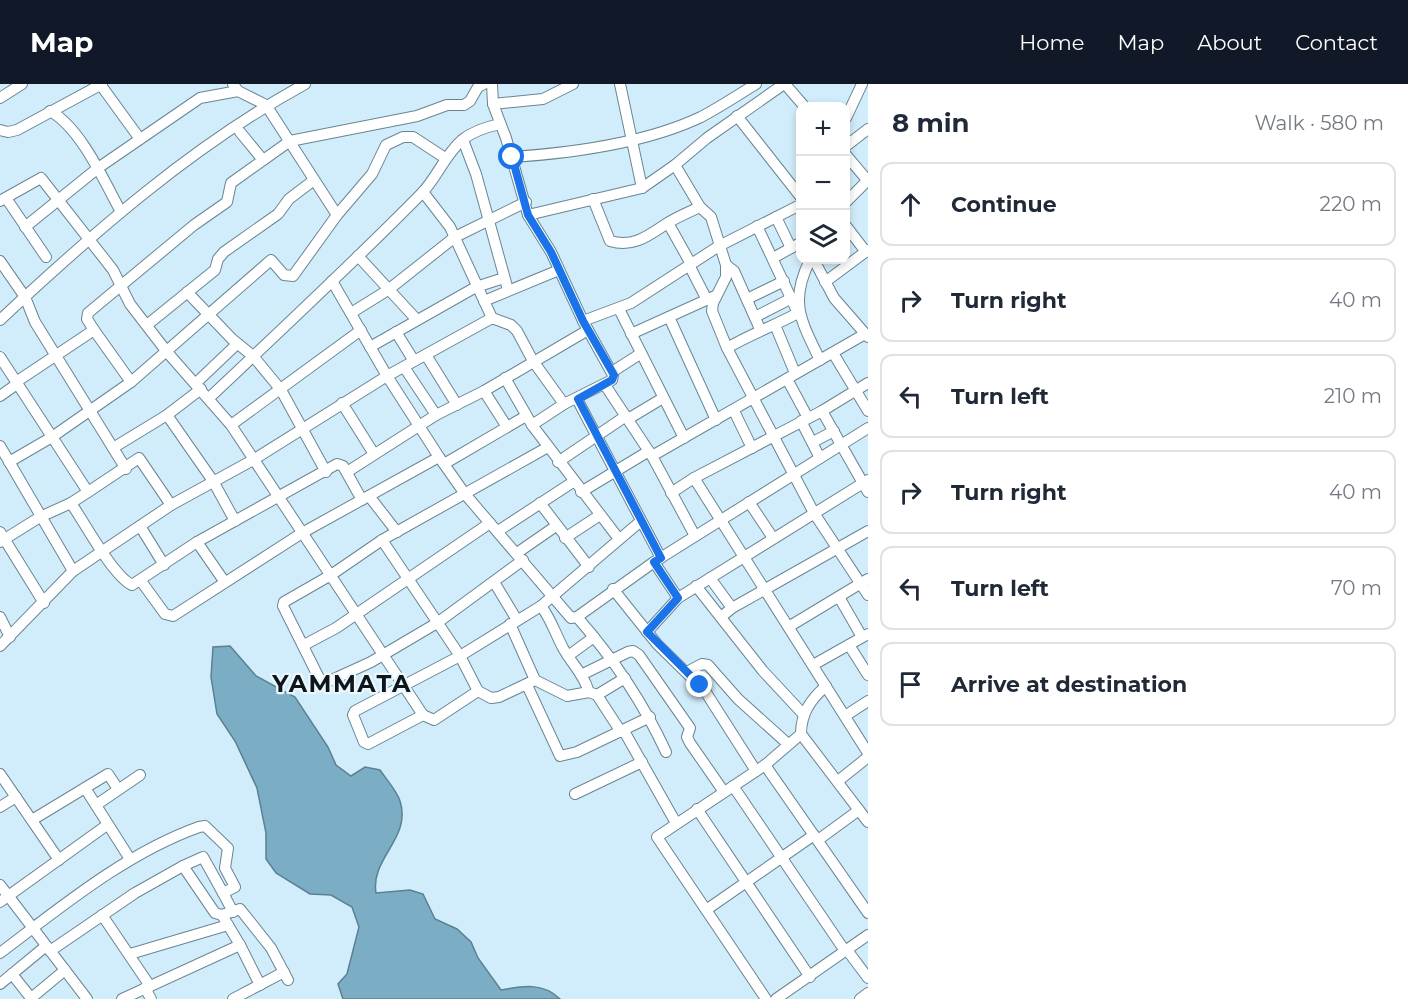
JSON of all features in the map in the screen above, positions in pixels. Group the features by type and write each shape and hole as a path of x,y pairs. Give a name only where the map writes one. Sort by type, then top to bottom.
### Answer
{"street":[{"path":"0,130 10,132 17,130 101,84 140,139"},
{"path":"0,320 121,212 266,105 305,84"},
{"path":"131,382 87,319 88,313 122,288 194,225 227,202 231,183 290,141 417,116 447,105 464,105 470,101 478,87 484,84"},
{"path":"141,580 165,614 170,616 302,533 366,498 507,427 529,421 578,399 614,378 585,326 544,238 528,215 512,157 493,104 492,84"},
{"path":"493,104 543,99 573,84"},
{"path":"620,84 642,188"},
{"path":"512,157 550,156 658,133 701,116 756,84"},
{"path":"528,215 642,188 737,116 785,84 801,102"},
{"path":"850,110 862,84"},
{"path":"0,98 15,86"},
{"path":"26,227 98,168 200,98 236,88 266,105 337,215"},
{"path":"50,111 60,116 70,127 98,168 121,212"},
{"path":"737,116 796,187"},
{"path":"209,398 423,192 445,158 463,140 483,129 500,124"},
{"path":"850,144 868,129"},
{"path":"240,132 263,160"},
{"path":"9,462 52,437 131,382 271,260 284,275 293,276 337,215 372,174 386,145 394,140 413,136 445,158"},
{"path":"463,140 489,220 508,290"},
{"path":"850,153 868,181 850,198"},
{"path":"631,334 711,298 726,277 726,265 711,217 700,207 675,165"},
{"path":"46,257 26,227 3,200 41,178 113,270 130,304 167,352 231,425 423,715 434,720 478,691"},
{"path":"147,325 215,270 218,259 224,252 278,214 289,199 314,180"},
{"path":"423,192 455,237 492,318 511,325 517,331 533,361 564,404"},
{"path":"593,199 610,241 622,245 650,236 668,223 700,207"},
{"path":"351,313 388,290 455,237 526,202"},
{"path":"347,472 418,425 484,391 585,326 619,309 719,246 796,207"},
{"path":"773,258 796,245 776,217"},
{"path":"668,223 690,265 711,298 712,311 727,348 796,473 814,513 836,549 864,581 868,595"},
{"path":"757,226 820,360"},
{"path":"825,282 867,251 850,231"},
{"path":"358,256 417,320"},
{"path":"0,261 25,297 35,322 126,469"},
{"path":"798,313 800,280 810,264"},
{"path":"581,492 614,471 684,438 791,376 867,336 834,298 814,264"},
{"path":"726,265 734,271 760,329"},
{"path":"484,301 559,270"},
{"path":"370,347 476,287 504,278"},
{"path":"747,299 784,280"},
{"path":"333,281 387,376 465,494 571,618 577,617 613,589 719,520 868,428"},
{"path":"187,292 237,344 253,356 281,390 326,471"},
{"path":"755,317 792,298"},
{"path":"619,309 684,438"},
{"path":"727,348 760,329 775,325 798,313"},
{"path":"669,317 716,420"},
{"path":"0,646 73,571 101,550 171,505 253,460 387,376 492,318"},
{"path":"775,325 805,420 820,458"},
{"path":"0,396 94,330"},
{"path":"231,425 361,330"},
{"path":"396,332 409,364 435,415"},
{"path":"113,448 167,415 199,386 237,344"},
{"path":"833,353 868,411"},
{"path":"612,372 640,354"},
{"path":"426,355 458,405"},
{"path":"0,357 88,492"},
{"path":"505,378 529,421 558,462 619,538"},
{"path":"671,493 694,478 822,411 868,384"},
{"path":"605,385 651,454 695,536"},
{"path":"484,391 507,427"},
{"path":"558,462 627,417 663,398"},
{"path":"578,399 678,598"},
{"path":"342,403 374,454"},
{"path":"734,411 752,448"},
{"path":"647,632 678,598 814,513 866,485 822,411"},
{"path":"167,415 213,481 235,521"},
{"path":"813,442 834,431"},
{"path":"0,446 73,571"},
{"path":"548,447 382,540 283,604 319,678 325,683 384,653 437,622 494,582 556,526"},
{"path":"44,603 1,538 71,503 126,469 132,460 139,458 171,505"},
{"path":"71,503 101,550 128,584 132,585 197,542 341,464 366,498 397,532"},
{"path":"694,478 719,520 790,626 868,755 838,781"},
{"path":"304,645 494,527 540,503 573,482"},
{"path":"749,502 773,538"},
{"path":"540,503 589,567"},
{"path":"565,538 600,515"},
{"path":"423,715 368,744 364,742 353,713 460,657 541,606 641,521"},
{"path":"140,526 164,565"},
{"path":"721,617 732,608 868,531"},
{"path":"382,540 460,657 478,691 491,698 499,697 531,683 567,696 593,694 625,678"},
{"path":"197,542 224,581"},
{"path":"710,578 732,608"},
{"path":"790,626 864,581"},
{"path":"494,582 513,622 531,683 560,756 578,752 650,717"},
{"path":"696,586 763,671 804,715"},
{"path":"613,589 647,632 712,700 816,838 868,913"},
{"path":"813,665 865,635 838,597"},
{"path":"541,606 553,623 568,657 583,674 593,694 622,731 676,823"},
{"path":"0,617 10,637"},
{"path":"577,617 614,661 650,717 666,752"},
{"path":"568,657 594,637"},
{"path":"849,645 868,675"},
{"path":"583,674 633,651 639,655 690,728 687,737 690,743 783,859 846,951 868,978"},
{"path":"687,672 702,664 708,665 738,699 788,744"},
{"path":"766,999 657,837 761,768 801,734 804,715 811,699 826,686"},
{"path":"845,716 868,701"},
{"path":"801,734 868,822"},
{"path":"575,794 642,762"},
{"path":"0,774 59,860"},
{"path":"32,820 109,774 118,789"},
{"path":"96,805 140,775"},
{"path":"85,788 130,859"},
{"path":"0,807 16,797"},
{"path":"697,809 810,978"},
{"path":"706,910 860,810"},
{"path":"4,899 107,825"},
{"path":"0,953 31,928 130,859 204,826 228,848 225,868 235,887 223,893"},
{"path":"0,984 48,949 102,915 183,866 203,857 223,893 228,926 260,985"},
{"path":"183,866 215,913 243,909 271,948 286,976 260,985 233,999"},
{"path":"0,885 4,899 31,928 87,999"},
{"path":"102,915 130,954 148,987 151,999"},
{"path":"130,954 228,926"},
{"path":"776,999 810,978 868,935"},
{"path":"122,999 240,945"},
{"path":"12,974 30,998 65,970"},
{"path":"860,999 868,993"}],"water":[{"path":"230,646 256,676 295,697 328,747 336,765 351,776 365,767 380,770 396,793 402,814 400,826 379,869 376,893 410,890 423,894 435,919 457,929 471,942 478,958 501,990 539,988 547,990 560,999 343,999 338,984 347,974 359,927 352,907 331,895 310,894 276,873 266,859 266,833 257,788 235,741 217,714 211,677 213,647"}],"district":[{"name":"YAMMATA","path":"342,683"}],"route":[{"path":"512,157 528,215 544,238 565,286 614,375 614,378 605,385 578,399 661,558 654,562 678,598 647,632 700,685"}]}
